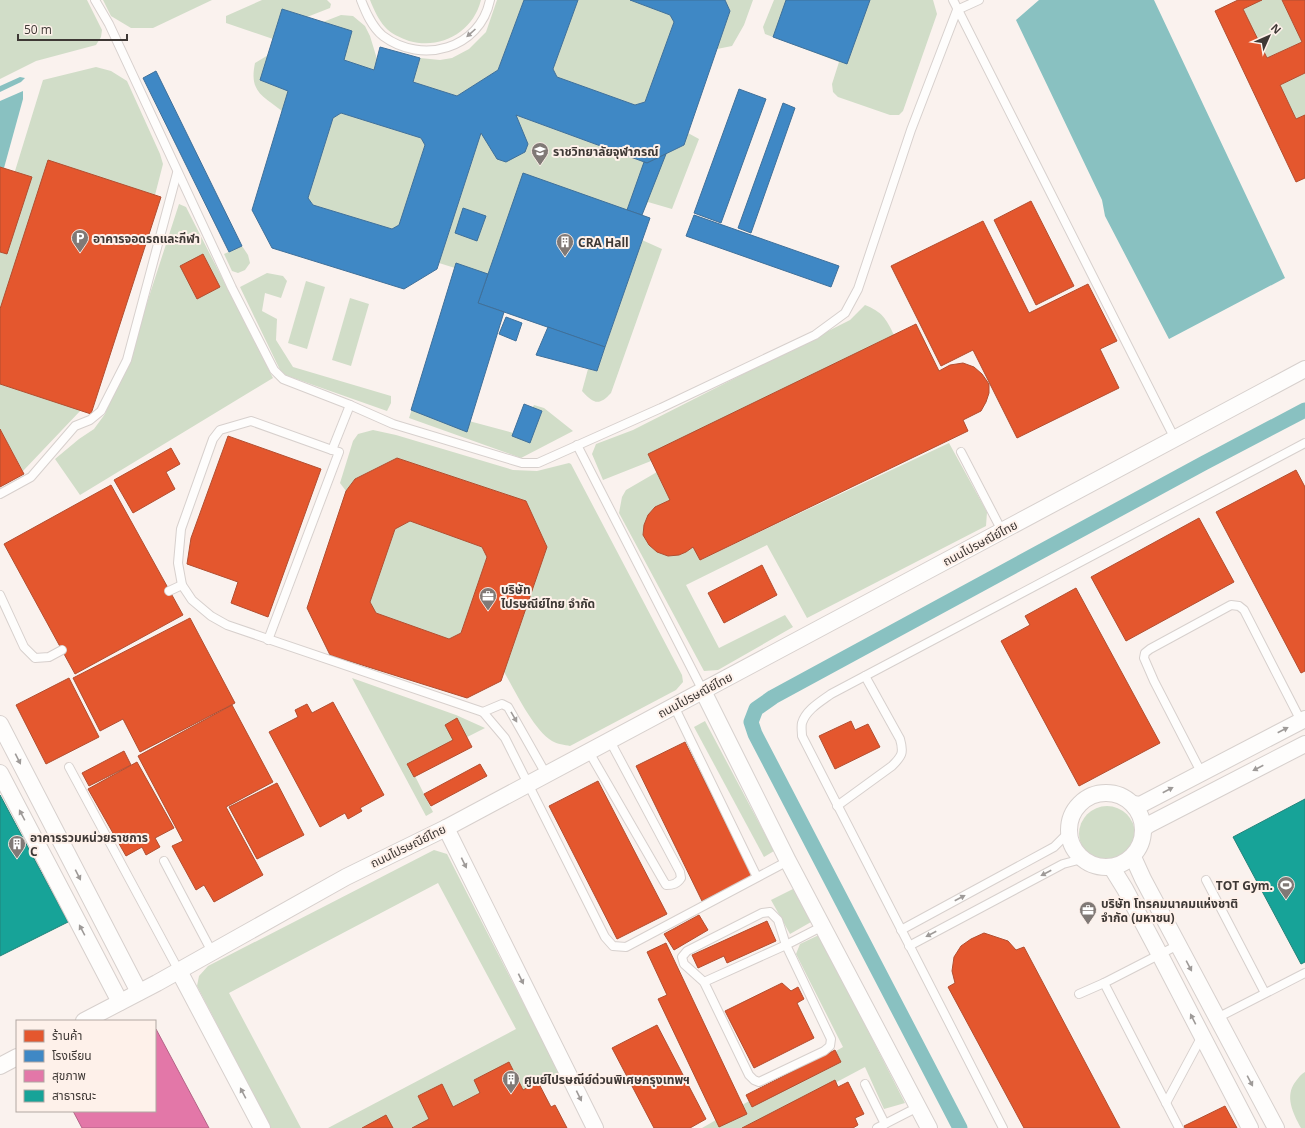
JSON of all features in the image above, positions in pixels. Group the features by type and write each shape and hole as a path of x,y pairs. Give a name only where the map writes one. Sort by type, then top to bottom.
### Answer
{"street":[{"name":"ถนนไปรษณีย์ไทย","path":"86,1020 179,971 346,877 446,828 1305,369"},
{"path":"703,691 788,861 929,1128"},
{"path":"1133,804 1140,816 1144,829 1141,844 1132,857 1123,864 1112,868 1096,867 1082,859 1072,848 1068,833 1070,818 1078,805 1090,796 1105,793 1112,794 1120,796 1133,804 1140,805 1303,720"},
{"path":"0,724 139,992"},
{"path":"1144,829 1305,744"},
{"path":"0,773 120,1002"},
{"path":"446,828 595,1128"},
{"path":"1132,857 1276,1128"},
{"path":"1112,868 1125,889 1250,1128"},
{"path":"96,957 104,958 113,953 114,946"},
{"path":"179,971 262,1128"},
{"path":"0,1066 16,1058"}],"lane":[{"path":"95,0 109,24 177,173 232,288 274,370 283,380 350,405 394,424 522,463 538,463 661,408 815,335 845,313 858,290 910,130 957,10 979,0"},
{"path":"361,0 368,19 382,35 400,47 421,51 442,50 462,41 478,27 488,9 490,0"},
{"path":"953,0 1175,438"},
{"path":"0,494 31,477 75,426 90,420 101,411 127,360 177,173"},
{"path":"332,450 350,405"},
{"path":"268,640 339,452 251,421 220,430 213,439 181,529 178,564 182,585 192,600 211,616 227,625 268,640 483,712 505,738 605,937 612,946 626,947 788,861"},
{"path":"1003,1128 802,736 801,724 815,705 831,694 1305,443"},
{"path":"576,445 703,691"},
{"path":"961,452 1002,531"},
{"path":"170,591 182,585"},
{"path":"0,595 24,647 35,658 49,656 62,650"},
{"path":"1201,772 1154,681 1144,658 1145,653 1150,649 1231,605 1238,606 1244,610 1303,720"},
{"path":"837,806 900,759 902,749 900,739 865,676"},
{"path":"483,712 502,704 508,707 546,774"},
{"path":"674,706 757,877"},
{"path":"589,752 662,880 666,885 672,885 678,882 681,878 680,872 610,740"},
{"path":"69,767 179,971"},
{"path":"901,930 1054,847 1068,833"},
{"path":"909,946 1063,864 1082,859"},
{"path":"164,861 212,952"},
{"path":"1206,880 1265,993"},
{"path":"770,912 778,920 786,945 831,1040 830,1046 824,1051 764,1081 759,1082 754,1080 749,1075 704,982 684,964 682,957 687,951 762,913 770,912"},
{"path":"704,982 786,945 822,926"},
{"path":"1078,994 1104,983 1178,945"},
{"path":"1217,1018 1305,973"},
{"path":"1104,983 1179,1128"},
{"path":"1166,1103 1202,1036"},
{"path":"864,1084 885,1124"},
{"path":"877,1128 918,1107"}],"green space":[{"path":"0,0 87,0 102,30 101,37 96,45 36,61 0,79"},
{"path":"103,0 212,0 153,28 131,28 111,16"},
{"path":"262,0 327,0 331,4 330,8 307,17 282,9 273,39 226,23 226,16"},
{"path":"370,0 481,0 471,21 454,36 433,43 421,43 403,39 387,29 378,18"},
{"path":"497,0 524,0 498,70 457,96 413,82 420,58 440,60 452,58 469,49 486,32"},
{"path":"578,0 630,0 670,15 674,22 645,102 635,105 557,77 553,69"},
{"path":"725,0 753,0 744,25 732,46 717,49 730,11"},
{"path":"774,0 933,0 937,14 903,111 899,115 890,115 838,97 833,92 832,84 839,62 765,34 763,27"},
{"path":"1262,0 1282,0 1302,42 1267,58 1243,9"},
{"path":"341,15 353,16 365,26 370,36 377,59 374,70 344,60 282,111 263,96 256,87 254,80 255,63 323,22"},
{"path":"96,67 111,71 127,81 160,154 163,164 155,195 81,410 23,471 0,429 0,174 15,171 43,80"},
{"path":"1305,73 1305,115 1296,119 1280,85"},
{"path":"341,113 421,138 425,145 399,225 392,229 313,205 308,198 333,118"},
{"path":"516,115 647,163 684,145 688,133 699,139 672,209 648,202 642,215 487,278 439,263 481,133"},
{"path":"179,204 186,207 273,378 80,495 55,459 79,439 94,429 105,414 135,340"},
{"path":"642,240 662,249 611,393 600,402 596,402 590,399 582,391 588,369 597,371"},
{"path":"242,246 248,255 250,263 245,270 238,273 232,271 224,254"},
{"path":"267,273 283,276 287,281 281,298 265,293 262,311 277,319 276,340 293,367 391,396 391,403 387,411 282,374 240,287"},
{"path":"306,281 325,287 307,349 288,343"},
{"path":"350,298 369,304 351,366 332,360"},
{"path":"865,305 876,310 883,316 894,335 651,461 603,480 592,454 596,444 633,430 850,320"},
{"path":"534,405 544,408 573,431 521,458 409,418 413,406 517,434"},
{"path":"373,430 396,435 513,470 537,471 569,463 571,464 682,675 683,682 676,690 570,746 552,741 538,728 525,710 504,672 547,547 526,501 397,458 355,479 346,491 340,483 353,441 358,434"},
{"path":"949,443 987,512 986,526 807,618 767,545 686,585 719,648 785,615 793,627 718,670 704,671 619,513 622,497 626,490 657,472 700,560"},
{"path":"410,521 482,547 487,557 461,633 449,639 376,613 370,602 395,529"},
{"path":"352,678 456,715 485,728 410,766 433,812 426,816"},
{"path":"705,721 774,851 764,857 694,727"},
{"path":"1107,806 1118,808 1127,814 1133,823 1135,834 1133,845 1127,854 1118,860 1107,862 1096,860 1087,854 1081,845 1079,834 1081,823 1087,814 1096,808"},
{"path":"434,850 447,854 560,1075 469,1128 328,1128 516,1029 438,883 229,993 301,1128 271,1128 197,986 199,976 208,966"},
{"path":"793,889 811,922 790,934 771,900"},
{"path":"819,935 905,1103 884,1109 865,1067 750,1128 702,1128 843,1047 796,954 800,944"},
{"path":"1305,1072 1305,1128 1301,1128 1295,1116 1290,1099 1292,1087"}],"water":[{"path":"1039,0 1154,0 1285,278 1169,339 1105,216 1102,200 1016,20"},
{"path":"20,77 25,78 21,82 0,92 0,86"},
{"path":"23,91 23,99 4,168 0,167 0,101"}],"building: ร้านค้า":[{"path":"1238,0 1262,0 1243,9 1267,58 1302,42 1282,0 1305,0 1305,73 1280,85 1296,119 1305,115 1305,178 1296,182 1215,11"},
{"name":"อาคารจอดรถและกีฬา","path":"48,160 161,197 91,414 0,384 0,309"},
{"path":"0,167 32,177 7,254 0,252"},
{"path":"1031,201 1074,286 1036,305 994,220"},
{"path":"983,221 1029,313 1088,284 1117,341 1100,349 1119,388 1017,438 973,350 941,366 891,266"},
{"path":"203,254 220,287 197,299 180,266"},
{"path":"916,324 939,371 950,365 963,363 974,367 982,374 989,384 989,393 981,411 963,420 968,431 700,560 693,547 679,555 668,556 657,552 649,545 643,535 644,525 648,515 655,507 670,500 648,454"},
{"path":"0,429 24,474 0,487"},
{"path":"228,436 321,469 268,617 231,603 238,582 187,564 191,538"},
{"path":"171,448 180,464 166,472 175,489 133,513 114,480"},
{"path":"397,458 526,501 547,547 501,681 467,698 330,655 307,608 346,491 355,479","holes":["410,521 482,547 487,557 461,633 449,639 376,613 370,602 395,529"]},
{"path":"1296,470 1305,487 1305,671 1301,673 1216,512"},
{"path":"111,485 183,615 75,674 4,544"},
{"path":"1199,518 1234,582 1126,641 1091,577"},
{"path":"762,565 777,595 724,623 708,593"},
{"path":"1076,588 1160,743 1079,786 1001,641 1030,625 1025,616"},
{"path":"190,618 235,703 140,752 123,719 100,731 73,678"},
{"path":"69,678 99,737 46,764 16,705"},
{"path":"333,702 384,795 360,808 362,811 348,819 345,813 320,827 269,732 298,717 295,710 307,704 312,713"},
{"path":"232,705 273,782 226,807 263,875 214,902 204,885 196,890 172,846 183,841 138,756"},
{"path":"457,718 472,747 414,777 407,764 453,740 445,725"},
{"path":"851,721 855,730 868,724 880,747 835,769 819,736"},
{"path":"685,742 752,876 702,901 636,766"},
{"path":"124,751 131,765 89,786 82,773"},
{"path":"137,762 174,828 155,838 160,847 146,855 142,847 126,856 88,789"},
{"path":"480,764 487,776 431,806 424,794"},
{"path":"598,781 667,914 617,939 549,806"},
{"path":"277,783 304,835 257,859 229,807"},
{"path":"699,915 708,930 674,950 664,934"},
{"path":"767,921 776,941 727,963 724,956 698,968 692,955"},
{"path":"984,933 1008,941 1016,950 1024,947 1120,1128 1024,1128 948,987 955,983 952,971 954,957 961,946"},
{"path":"666,943 747,1114 719,1127 658,999 667,995 647,952"},
{"path":"782,983 791,991 798,987 804,999 797,1003 814,1038 754,1068 725,1011"},
{"path":"657,1025 706,1119 690,1128 654,1128 612,1048"},
{"path":"835,1050 841,1062 752,1107 746,1095"},
{"name":"ศูนย์ไปรษณีย์ด่วนพิเศษกรุงเทพฯ","path":"509,1062 523,1090 538,1082 551,1107 555,1105 567,1128 412,1128 429,1119 418,1096 442,1084 453,1107 480,1093 474,1080"},
{"path":"835,1080 838,1087 848,1082 864,1114 855,1118 858,1125 853,1128 742,1128"},
{"path":"1225,1106 1237,1128 1185,1128 1184,1126"},
{"path":"386,1115 393,1128 362,1128"}],"building: โรงเรียน":[{"path":"524,0 578,0 553,69 557,77 635,105 645,102 674,22 670,15 630,0 725,0 730,11 684,145 647,163 516,115 528,144 525,152 506,162 497,159 481,133 437,269 404,289 272,248 252,210 288,91 260,80 282,9 352,31 344,60 374,70 380,47 420,58 413,82 457,96 498,70","holes":["341,113 421,138 425,145 399,225 392,229 313,205 308,198 333,118"]},
{"path":"786,0 870,0 847,64 773,37"},
{"path":"156,71 242,246 229,252 143,78"},
{"path":"739,89 766,99 721,223 694,213"},
{"path":"783,103 795,108 751,233 738,228"},
{"path":"666,154 642,215 627,210 644,162 647,163"},
{"name":"CRA Hall","path":"523,173 650,218 605,347 478,303"},
{"path":"463,208 486,216 477,241 455,233"},
{"path":"694,215 839,266 831,287 686,236"},
{"path":"456,263 488,274 478,303 504,312 467,432 411,410"},
{"path":"506,317 522,323 516,341 499,334"},
{"path":"548,327 605,347 597,371 536,355"},
{"path":"524,404 542,411 530,443 512,436"}],"building: สุขภาพ":[{"path":"156,1029 209,1128 82,1128 74,1112 156,1112"}],"building: สาธารณะ":[{"name":"อาคารรวมหน่วยราชการ C","path":"0,795 68,922 0,956"},
{"name":"TOT Gym.","path":"1305,799 1305,962 1301,964 1233,837"}],"waterway":[{"path":"960,1128 755,734 751,722 756,709 773,697 1204,463 1305,410"}],"place":[{"name":"ราชวิทยาลัยจุฬาภรณ์","path":"540,166"},
{"name":"อาคารจอดรถและกีฬา","path":"80,253"},
{"name":"CRA Hall","path":"565,257"},
{"name":"บริษัท ไปรษณีย์ไทย จำกัด","path":"488,611"},
{"name":"อาคารรวมหน่วยราชการ C","path":"17,859"},
{"name":"TOT Gym.","path":"1286,900"},
{"name":"บริษัท โทรคมนาคมแห่งชาติ จำกัด (มหาชน)","path":"1088,925"},
{"name":"ศูนย์ไปรษณีย์ด่วนพิเศษกรุงเทพฯ","path":"511,1094"}]}
